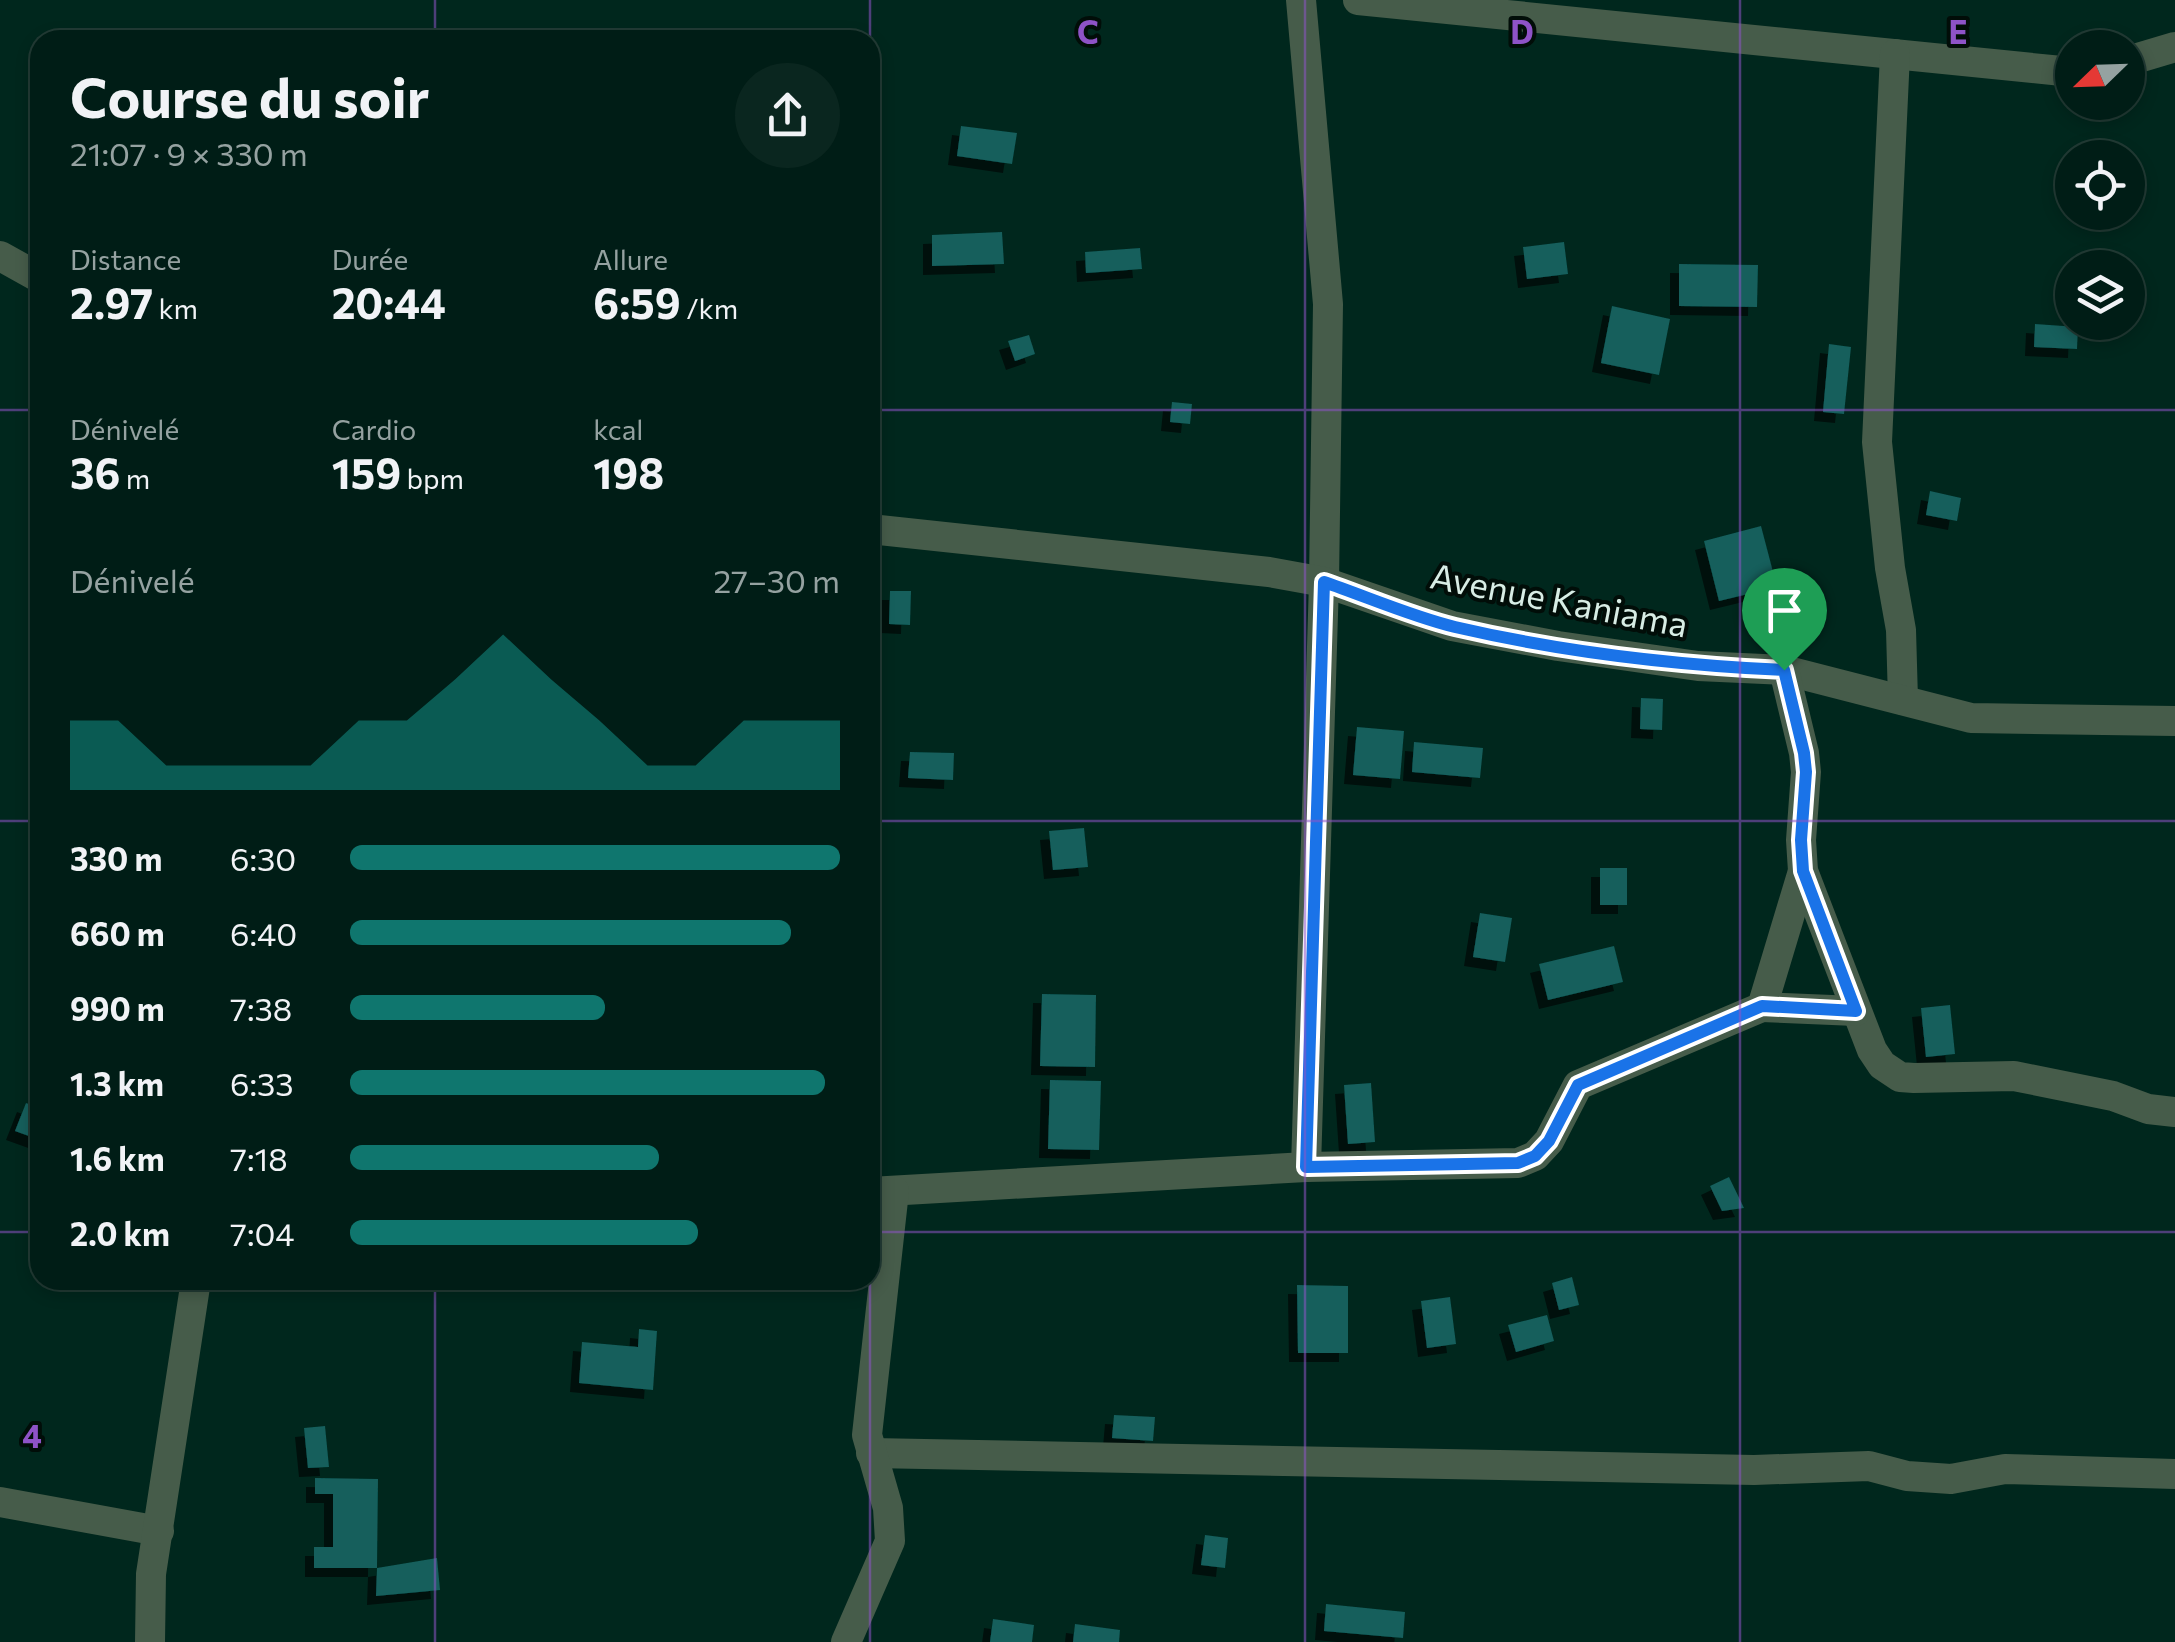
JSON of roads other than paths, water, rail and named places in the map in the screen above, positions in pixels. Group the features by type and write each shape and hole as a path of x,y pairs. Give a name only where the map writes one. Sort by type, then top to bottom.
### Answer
{"street":[{"path":"1301,0 1328,304 1324,582 1306,1167"},
{"path":"1358,0 2055,70"},
{"path":"2145,56 2175,47"},
{"path":"1896,54 1877,442 1890,568 1902,630 1903,700"},
{"path":"0,256 30,272"},
{"name":"Avenue Kaniama","path":"880,530 1204,564 1324,582 1452,626 1698,666 1784,670 1971,718 2175,721"},
{"path":"1784,670 1806,772 1803,871 1856,1011 1882,1065 1900,1077 2014,1076 2175,1112"},
{"path":"1762,1006 1803,871"},
{"path":"880,1224 882,1192 1306,1167 1518,1163 1535,1156 1549,1141 1578,1085 1762,1006 1856,1011"},
{"path":"150,1642 151,1574 195,1290"},
{"path":"846,1642 890,1541 888,1508 867,1435 876,1290"},
{"path":"870,1453 1734,1469 1869,1466 1907,1476 1951,1479 2006,1469 2175,1474"},
{"path":"0,1502 159,1531"}]}
